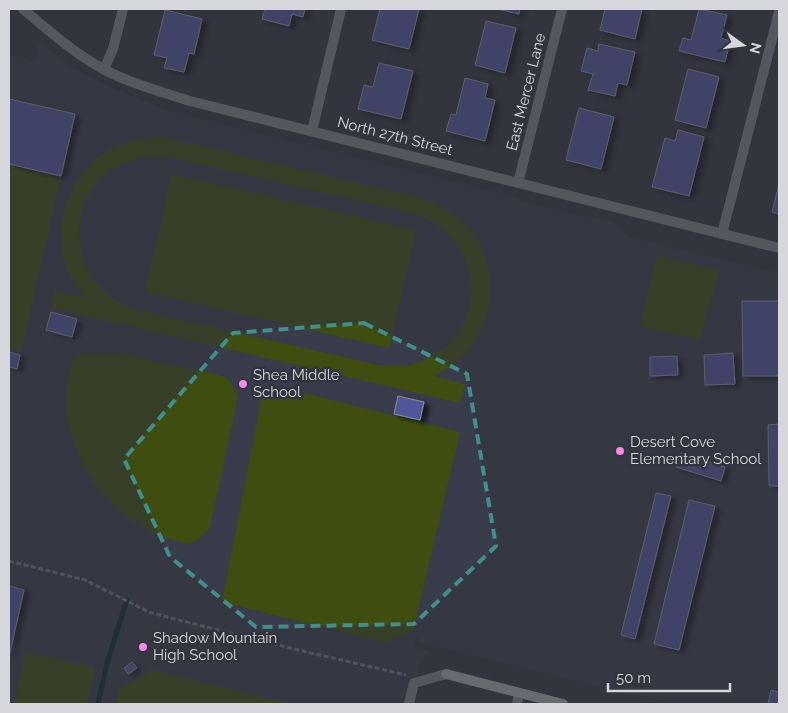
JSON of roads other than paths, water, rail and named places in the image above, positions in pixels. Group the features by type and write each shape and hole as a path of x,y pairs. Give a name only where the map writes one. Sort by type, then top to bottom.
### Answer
{"street":[{"name":"North 27th Street","path":"24,9 59,40 104,70 190,101 779,248"},
{"path":"104,70 113,49 123,9"},
{"path":"312,131 341,9"},
{"name":"East Mercer Lane","path":"518,183 562,9"},
{"path":"722,234 779,12"},
{"path":"409,704 414,682 446,674 563,704"},
{"path":"517,704 519,693"}],"waterway":[{"path":"98,704 107,663 127,600"}],"place":[{"name":"Shea Middle School","path":"243,384"},
{"name":"Desert Cove Elementary School","path":"620,451"},
{"name":"Shadow Mountain High School","path":"143,647"}]}
